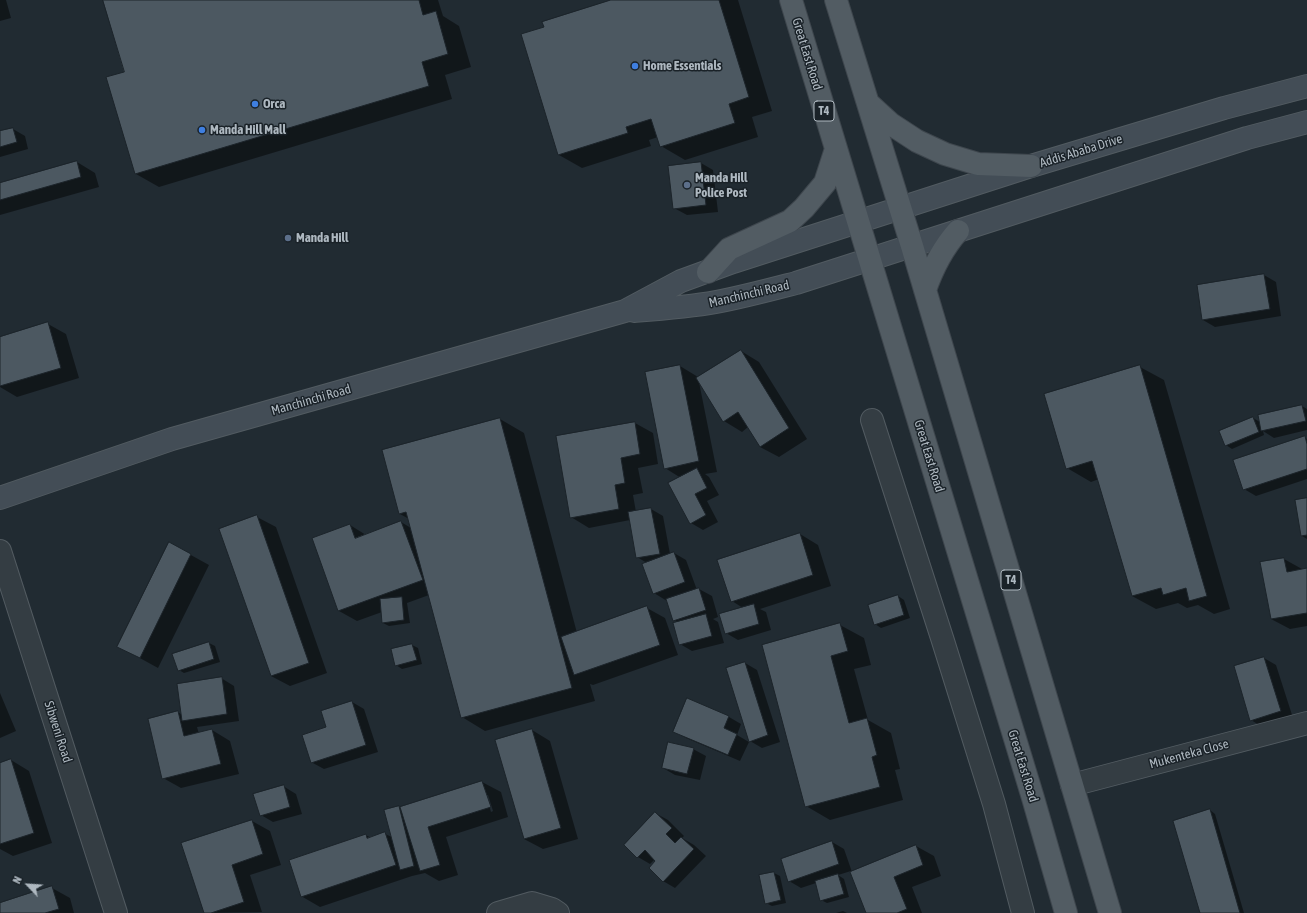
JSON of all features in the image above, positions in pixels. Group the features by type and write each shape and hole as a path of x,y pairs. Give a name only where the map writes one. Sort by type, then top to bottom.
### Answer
{"main road":[{"name":"Great East Road","path":"791,0 1033,798 1066,913"},
{"name":"T4","path":"836,0 912,246 1110,913"},
{"name":"Addis Ababa Drive","path":"858,222 1031,166 1224,108 1307,86"},
{"path":"868,102 891,124 917,141 945,154 978,164 1031,166"},
{"path":"870,260 1247,138 1307,122"},
{"path":"708,272 729,249 790,221 804,208 825,183 836,149"},
{"name":"Manchinchi Road","path":"625,311 682,281 858,222"},
{"path":"925,290 930,274 938,258 958,231"},
{"name":"Manchinchi Road","path":"0,498 172,439 625,311 687,306 740,298 796,283 870,260"}],"street":[{"path":"872,420 994,804 1023,913"},
{"name":"Sibweni Road","path":"0,551 116,913"},
{"name":"Mukenteka Close","path":"1072,785 1307,723"},
{"path":"498,913 532,903 552,909 558,913"}],"building":[{"name":"Manda Hill Mall","path":"103,0 419,0 423,15 436,11 448,54 422,62 429,86 135,174 106,77 124,72"},
{"name":"Home Essentials","path":"611,0 719,0 749,97 729,104 735,123 660,147 651,119 626,127 628,133 558,155 521,34 544,27 542,22"},
{"path":"13,128 17,142 0,147 0,131"},
{"path":"77,161 81,177 0,200 0,183"},
{"name":"Manda Hill Police Post","path":"701,162 706,205 673,209 668,166"},
{"path":"1264,274 1270,309 1202,320 1197,285"},
{"path":"48,322 61,368 0,386 0,337"},
{"path":"741,350 789,428 760,447 738,412 723,422 696,378"},
{"path":"680,365 699,461 664,469 645,372"},
{"path":"1140,365 1207,596 1189,601 1186,588 1163,595 1161,588 1132,596 1092,461 1066,469 1044,394"},
{"path":"1302,405 1306,421 1261,431 1258,415"},
{"path":"1253,417 1259,432 1225,446 1219,431"},
{"path":"500,418 572,688 461,718 406,512 399,514 382,450"},
{"path":"635,422 640,454 621,458 625,483 615,485 619,509 570,518 556,436"},
{"path":"1305,436 1307,444 1307,469 1243,490 1233,460"},
{"path":"697,468 707,488 695,494 706,515 690,524 668,483"},
{"path":"1307,498 1307,535 1301,536 1295,500"},
{"path":"651,508 660,554 636,558 628,512"},
{"path":"257,515 309,663 271,676 219,529"},
{"path":"401,521 423,580 338,611 312,538 350,524 355,538"},
{"path":"800,533 813,575 731,602 717,560"},
{"path":"169,542 191,554 140,658 117,647"},
{"path":"674,552 685,582 653,594 642,564"},
{"path":"1284,558 1287,572 1307,568 1307,613 1271,619 1260,562"},
{"path":"699,588 706,610 673,621 666,599"},
{"path":"898,595 904,615 874,625 868,605"},
{"path":"402,597 404,620 382,623 380,599"},
{"path":"754,604 759,624 725,634 719,614"},
{"path":"647,606 660,645 574,675 561,637"},
{"path":"706,614 712,636 679,645 673,623"},
{"path":"840,623 848,651 831,656 849,723 867,718 877,755 872,757 880,787 805,807 762,645"},
{"path":"209,642 214,659 178,671 172,654"},
{"path":"412,644 417,660 395,666 391,649"},
{"path":"1264,657 1281,711 1250,721 1234,666"},
{"path":"745,662 768,735 749,742 726,668"},
{"path":"222,677 227,714 182,721 177,684"},
{"path":"687,698 729,716 724,728 737,734 728,755 673,732"},
{"path":"352,701 366,745 311,763 302,735 326,727 321,711"},
{"path":"178,711 184,736 212,729 221,764 162,779 148,719"},
{"path":"532,729 561,828 524,839 495,740"},
{"path":"668,742 694,748 687,774 662,768"},
{"path":"11,759 34,833 0,844 0,763"},
{"path":"482,781 491,807 428,827 440,865 420,871 400,807"},
{"path":"284,785 290,807 260,816 253,794"},
{"path":"399,806 414,866 400,870 384,810"},
{"path":"1210,809 1240,913 1200,913 1173,821"},
{"path":"655,812 672,828 666,834 675,843 681,837 694,849 663,882 649,868 655,861 645,850 637,858 624,845"},
{"path":"252,820 263,854 232,865 244,902 211,913 204,913 181,843"},
{"path":"385,832 396,865 301,897 289,860 366,834 367,838"},
{"path":"832,841 839,864 788,882 781,859"},
{"path":"916,845 923,865 894,877 907,909 897,913 866,913 850,872"},
{"path":"774,872 781,900 765,904 759,875"},
{"path":"838,874 844,894 820,901 815,881"},
{"path":"52,886 59,909 45,913 0,913 0,903"}],"place":[{"name":"Home Essentials","path":"635,66"},
{"name":"Orca","path":"255,104"},
{"name":"Manda Hill Mall","path":"202,130"},
{"name":"Manda Hill Police Post","path":"687,185"},
{"name":"Manda Hill","path":"288,238"}]}
